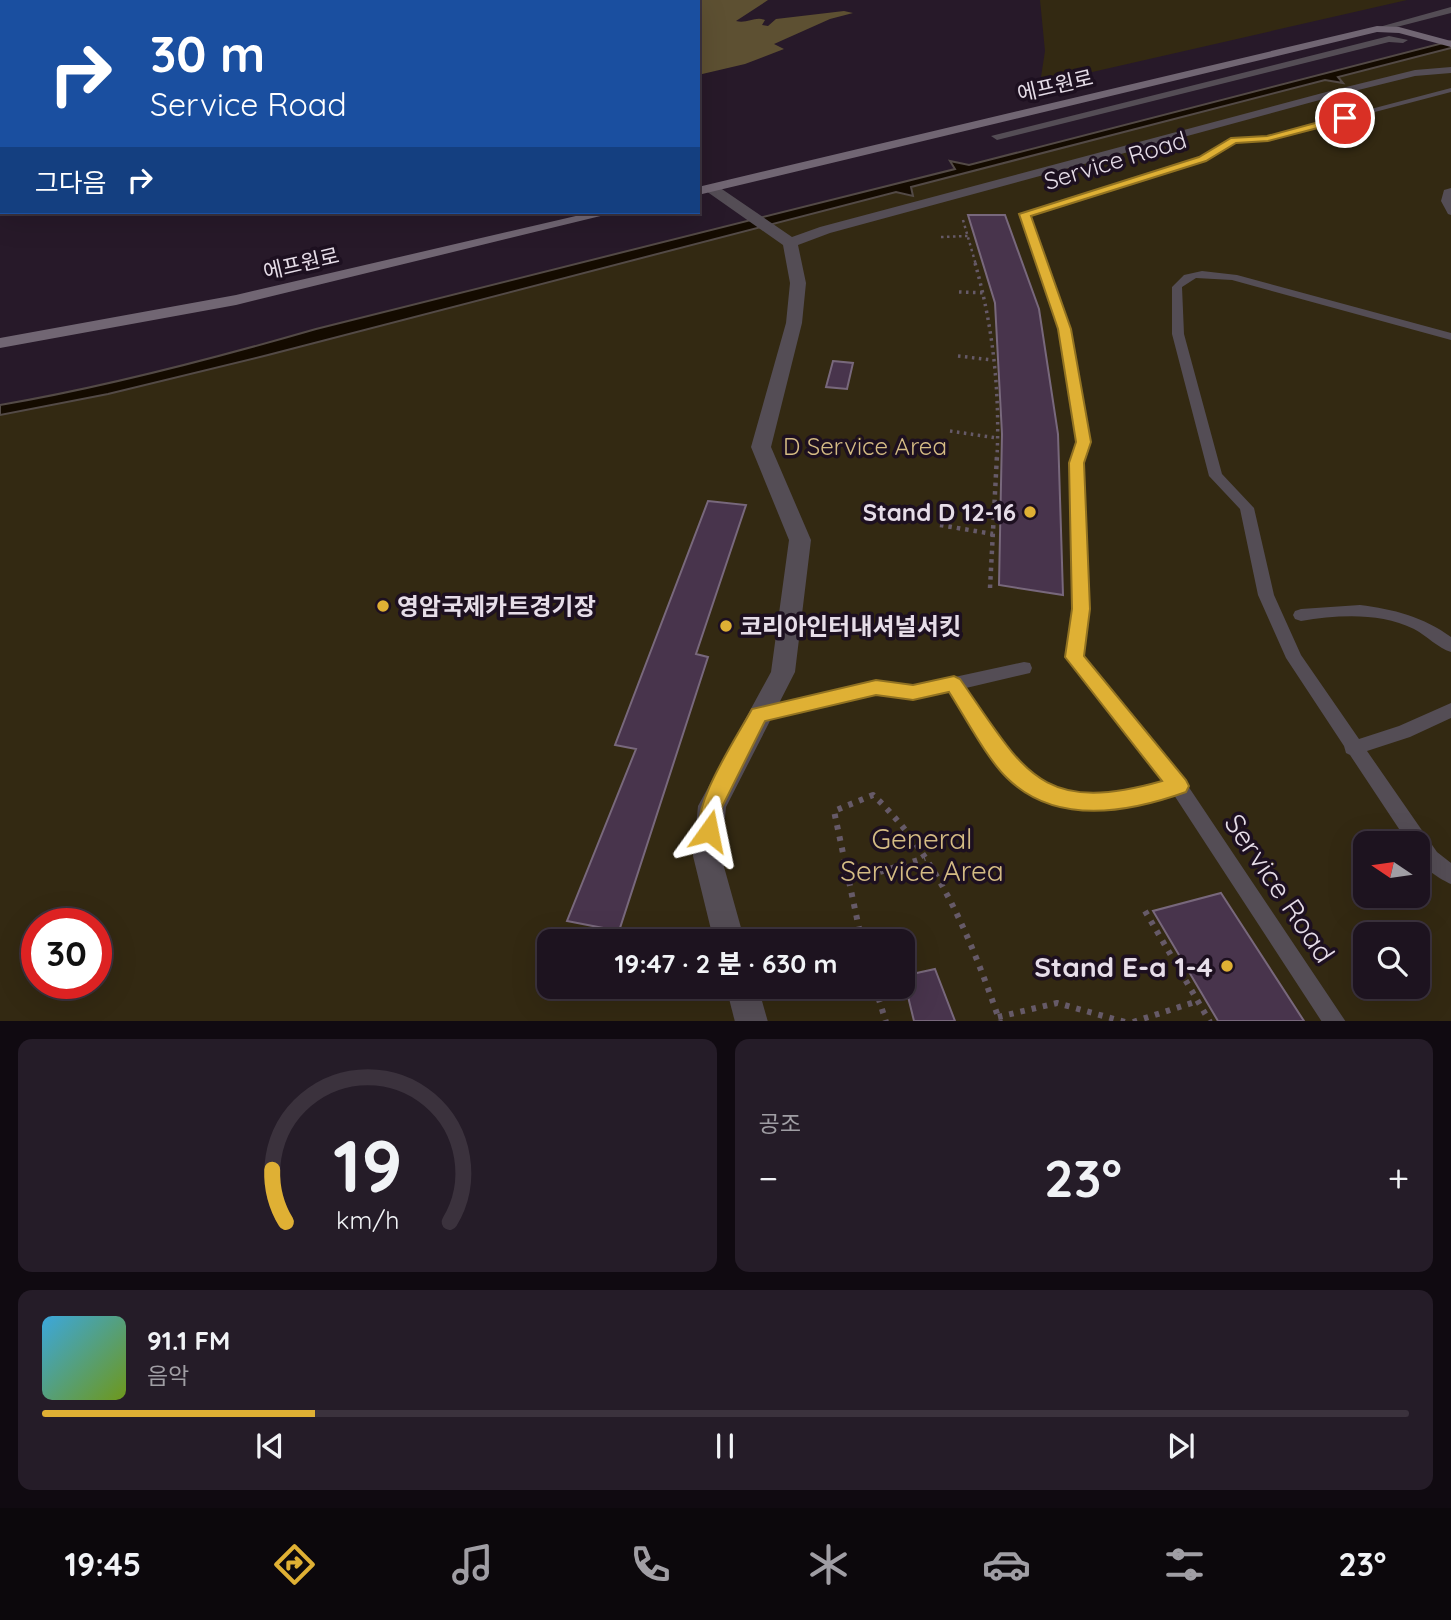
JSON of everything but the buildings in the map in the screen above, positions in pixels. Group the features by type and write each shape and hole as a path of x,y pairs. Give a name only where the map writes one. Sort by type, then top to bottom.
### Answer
{"street":[{"path":"1377,29 1451,10"},
{"name":"에프원로","path":"705,189 1377,29 1422,35 1451,44"},
{"path":"997,136 1375,43 1403,40"},
{"path":"790,243 825,230 1255,113 1415,73 1451,70"},
{"path":"705,189 790,243 798,283 794,323 761,447 800,540 783,671 712,806 706,856 726,929"},
{"name":"에프원로","path":"0,343 236,300 602,214"},
{"path":"746,999 752,1021"}],"lane":[{"name":"Service Road","path":"1335,1021 1178,786 1074,657 1081,609 1076,463 1084,442 1065,329 1025,214 1202,159 1234,140 1268,138 1451,90"},
{"path":"1451,191 1447,192 1446,201 1451,212"},
{"path":"1451,337 1233,277 1200,274 1181,281 1177,287 1182,355 1216,476 1247,508 1266,595 1294,658 1352,748 1430,858 1451,875"},
{"path":"1301,615 1338,609 1385,615 1418,624 1451,646"},
{"path":"759,715 876,688 913,693 1024,668"},
{"path":"954,684 1014,772 1041,790 1077,803 1122,802 1178,786"},
{"path":"1352,748 1424,724 1451,710"}],"path":[{"path":"963,220 986,293 998,438 990,588"},
{"path":"941,237 968,236"},
{"path":"959,292 986,293"},
{"path":"958,356 992,360"},
{"path":"950,431 998,438"},
{"path":"940,525 993,534"},
{"path":"859,929 834,811 873,796 896,817 948,891 999,1019 1057,1003 1125,1021"},
{"path":"847,882 925,858"},
{"path":"1145,911 1210,1021"},
{"path":"880,999 886,1021"},
{"path":"1133,1021 1198,1002"}],"green space":[{"path":"1040,0 1407,0 1066,78 1041,77 1045,51"},
{"name":"코리아인터내셔널서킷","path":"1451,44 1451,1021 0,1021 0,409 55,404"}],"shaded area":[{"path":"700,0 768,0 736,21 761,19 765,20 762,25 768,26 776,19 844,11 853,13 830,19 774,44 784,49 745,64 700,75"},
{"path":"1451,41 1451,48 1338,77 1343,83 1325,80 911,187 913,196 896,192 268,355 108,394 0,415 0,405 159,372 316,329 955,169 950,161 969,165"}],"place":[{"name":"Stand D 12-16","path":"1030,512"},
{"name":"영암국제카트경기장","path":"383,606"},
{"name":"코리아인터내셔널서킷","path":"726,626"},
{"name":"Stand E-a 1-4","path":"1227,966"}],"route":[{"path":"709,831 712,806 759,715 876,688 913,693 954,684 1014,772 1041,790 1077,803 1122,802 1178,786 1074,657 1081,609 1076,463 1084,442 1065,329 1025,214 1202,159 1234,140 1268,138 1345,118"}],"park label":[{"name":"D Service Area","path":"865,446"},
{"name":"General Service Area","path":"922,854"}]}
